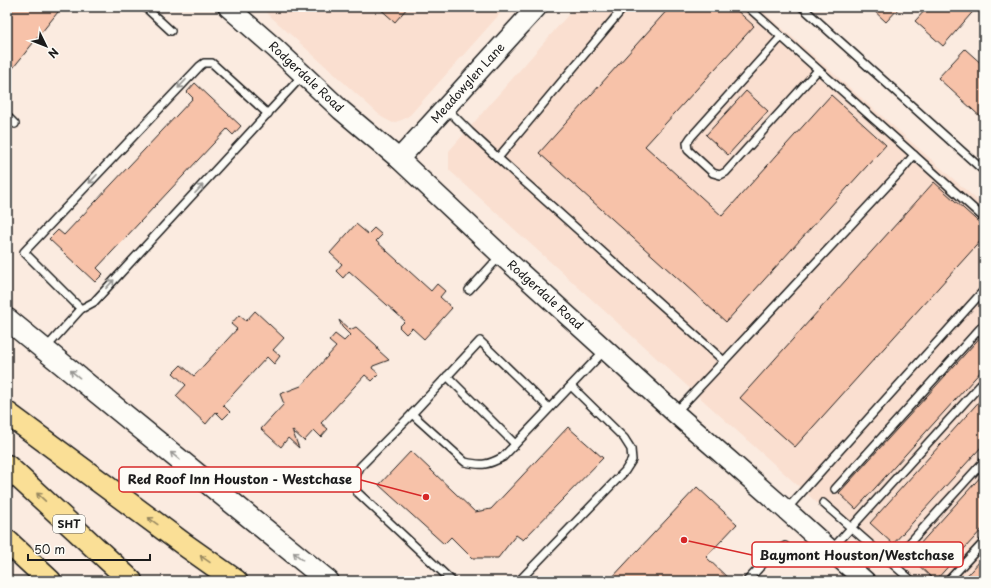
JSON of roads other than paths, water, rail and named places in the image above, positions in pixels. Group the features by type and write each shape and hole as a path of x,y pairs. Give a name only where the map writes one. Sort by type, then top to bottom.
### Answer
{"highway":[{"path":"7,413 236,581"},
{"name":"SHT","path":"7,466 131,581"},
{"path":"7,541 50,581"}],"main road":[{"path":"7,319 328,581"}],"street":[{"name":"Rodgerdale Road","path":"228,7 276,48 342,110 399,159 605,350 865,581"},
{"name":"Meadowglen Lane","path":"399,159 537,7"}],"lane":[{"path":"144,7 171,31"},
{"path":"498,158 624,7"},
{"path":"748,7 984,218"},
{"path":"802,7 984,170"},
{"path":"782,37 687,143 688,150 713,173 720,175 726,172 818,70"},
{"path":"81,309 24,252 200,66 204,63 212,63 268,114"},
{"path":"45,350 81,309 94,302 268,114 303,74"},
{"path":"446,107 498,158 724,361"},
{"path":"7,116 16,124"},
{"path":"675,413 914,155"},
{"path":"469,290 501,255"},
{"path":"786,510 984,290"},
{"path":"835,489 984,324"},
{"path":"452,581 357,492 353,484 354,478 360,467 480,341 550,408"},
{"path":"412,414 465,462 476,465 491,463 503,457 605,350"},
{"path":"447,376 515,444"},
{"path":"830,550 984,381"},
{"path":"519,581 625,471 632,460 630,448 624,438 571,386"},
{"path":"904,549 984,460"},
{"path":"823,503 912,581"},
{"path":"948,581 984,542"},
{"path":"746,581 773,553 785,546"}],"place":[{"name":"Red Roof Inn Houston - Westchase","path":"426,497"},
{"name":"Baymont Houston/Westchase","path":"684,540"}]}
